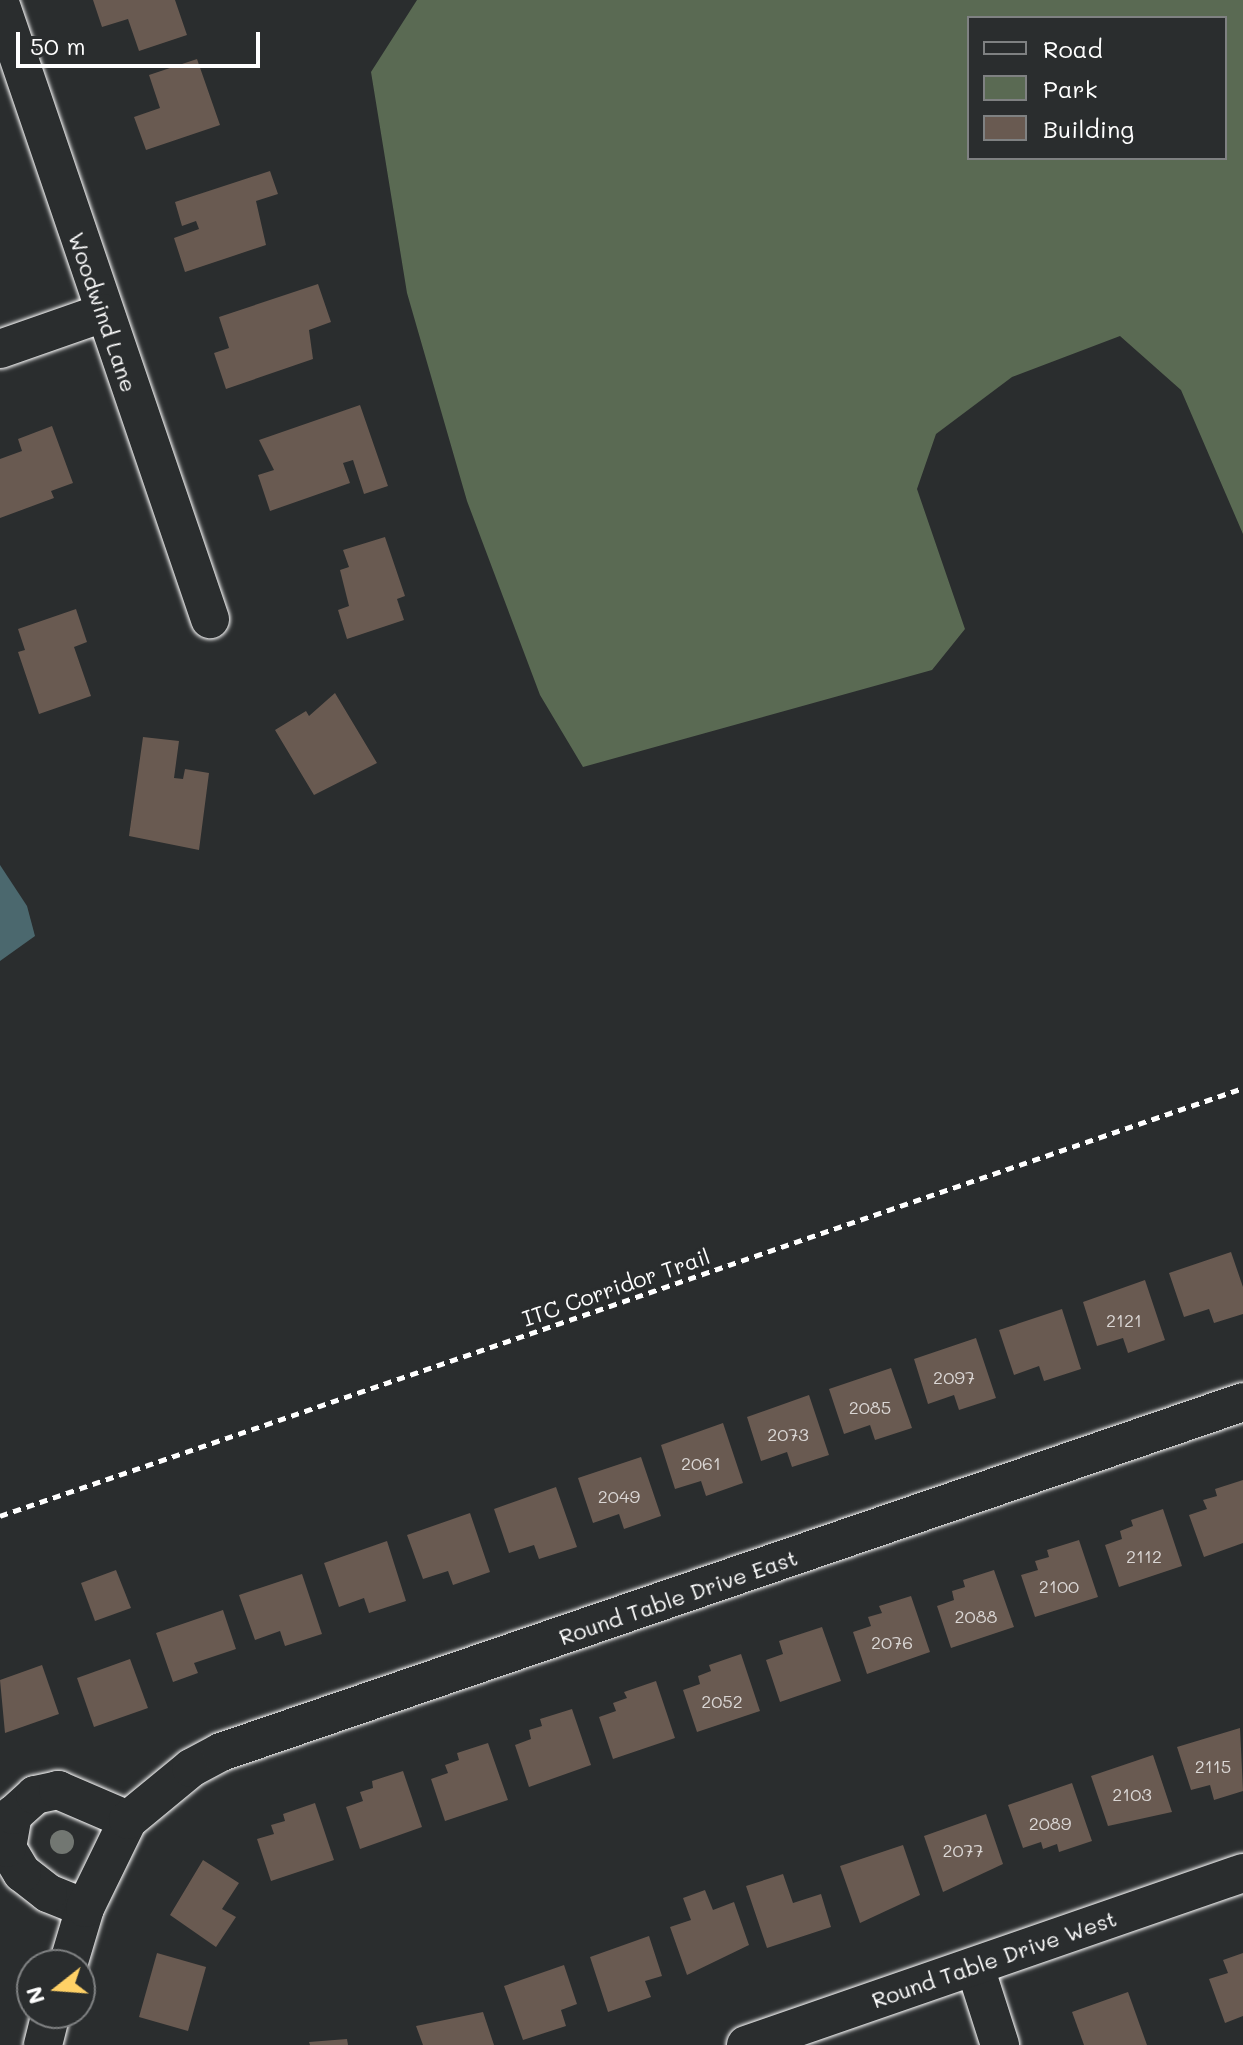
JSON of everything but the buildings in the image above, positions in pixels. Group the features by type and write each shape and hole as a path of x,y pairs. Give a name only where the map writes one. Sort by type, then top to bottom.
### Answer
{"street":[{"name":"Woodwind Lane","path":"0,3 103,313 210,619"},
{"path":"0,349 103,313"},
{"name":"Round Table Drive East","path":"73,1949 85,1908 128,1820 191,1768 261,1736 1243,1402"},
{"path":"85,1908 48,1893 22,1873 7,1848 13,1815 35,1795 58,1790 128,1820"},
{"name":"Round Table Drive West","path":"746,2045 1243,1873"},
{"path":"975,1967 1000,2045"}],"path":[{"name":"ITC Corridor Trail","path":"0,1516 1243,1088"}],"green space":[{"path":"417,0 1243,0 1243,534 1181,390 1120,336 1012,377 936,434 917,489 965,629 932,670 583,767 540,695 467,501 407,293 371,72"}],"water":[{"path":"0,865 27,906 35,936 0,961"}]}
